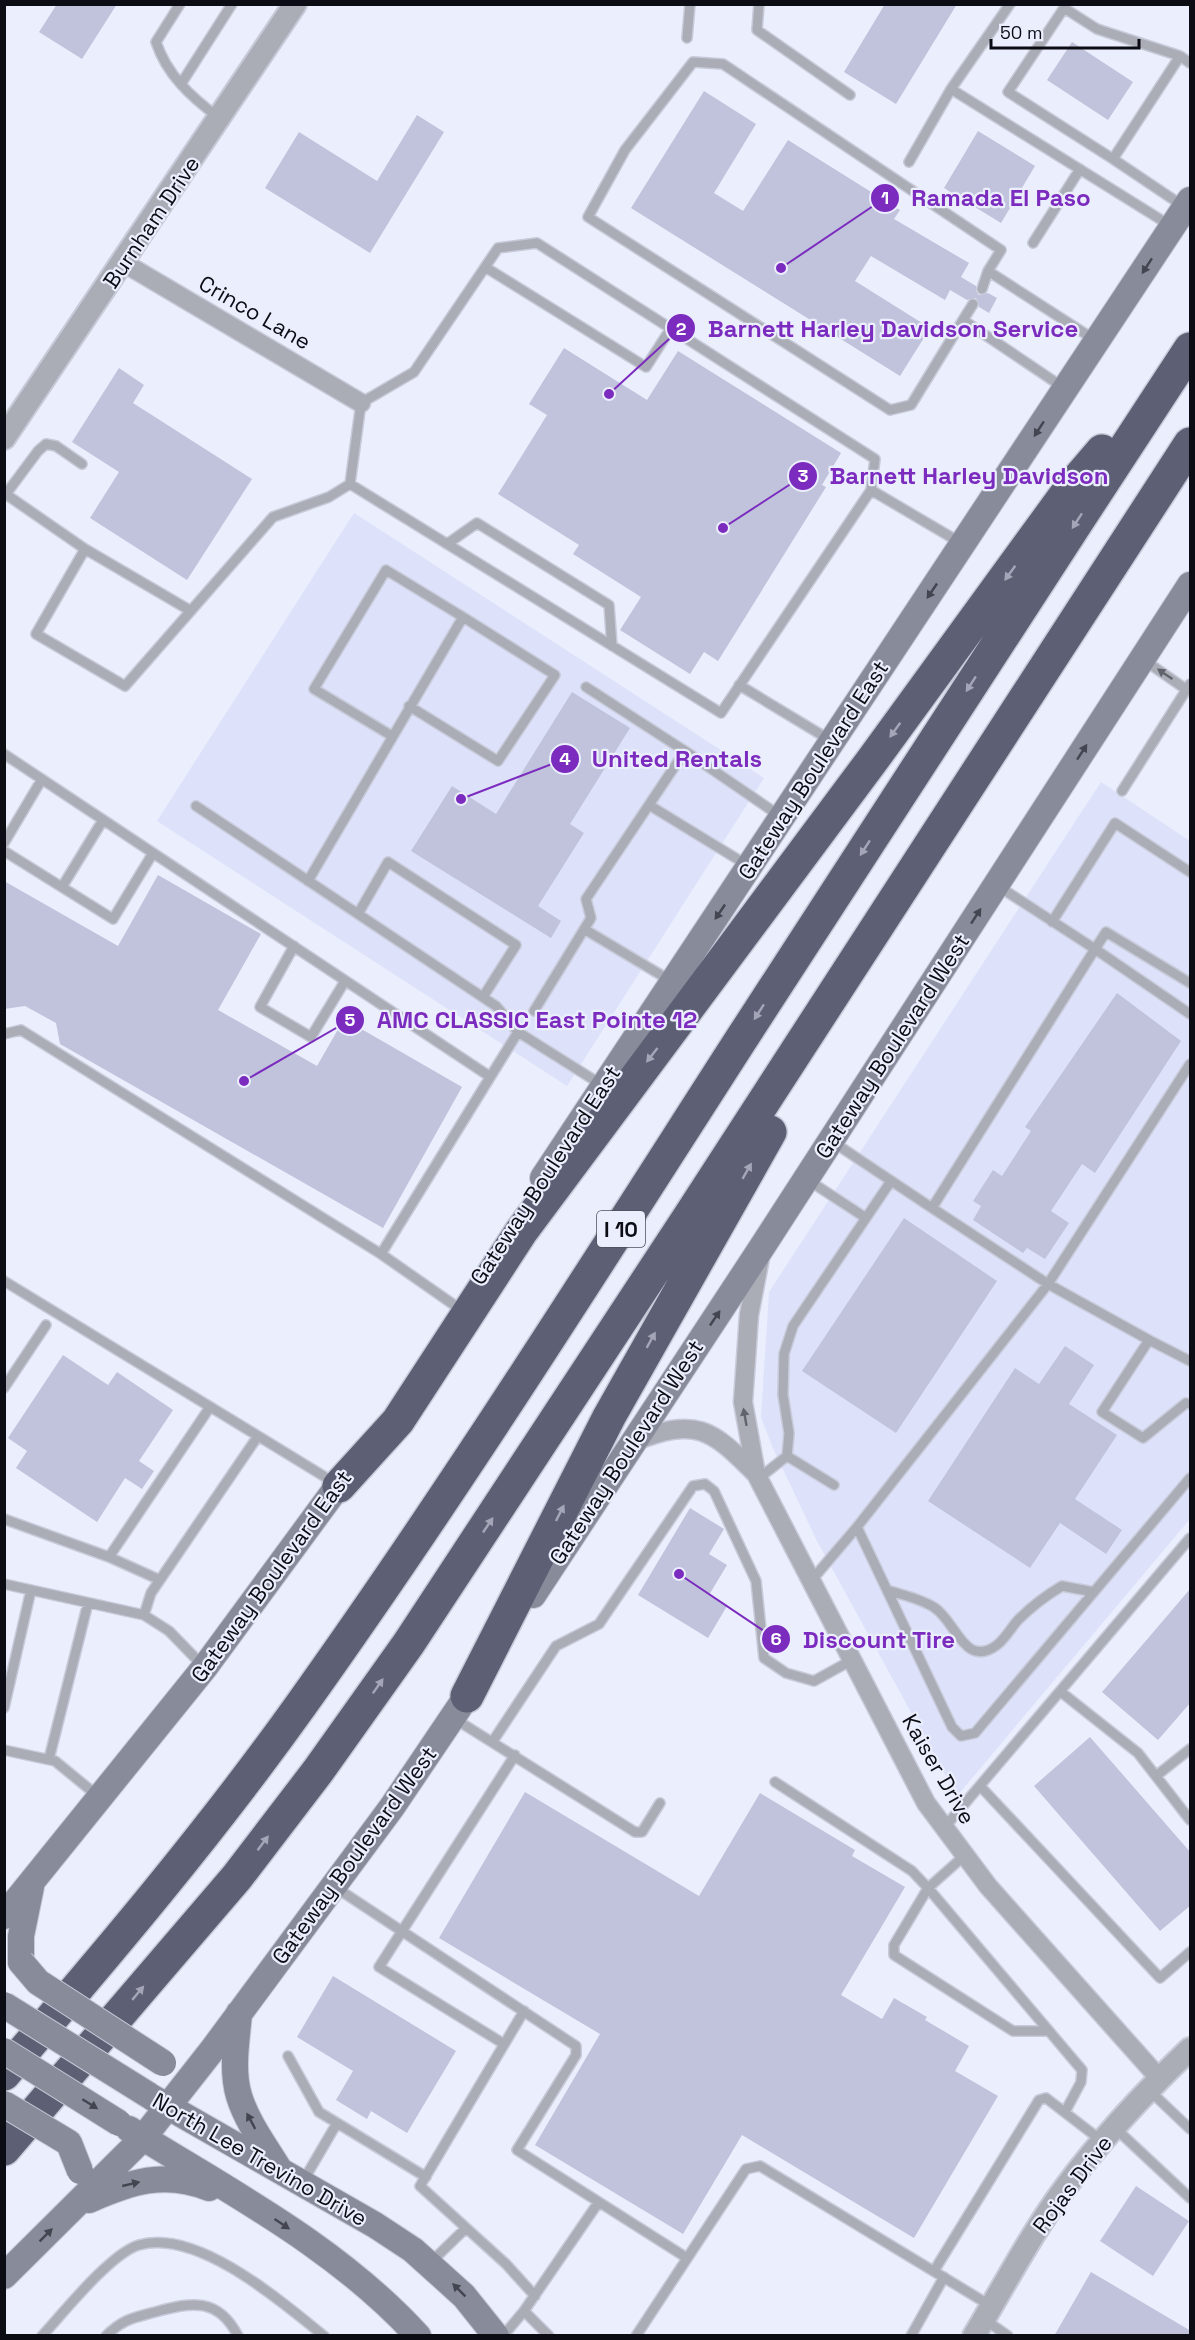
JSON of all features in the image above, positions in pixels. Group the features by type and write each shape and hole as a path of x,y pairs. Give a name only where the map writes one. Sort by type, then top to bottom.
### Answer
{"highway":[{"path":"339,1486 398,1421 521,1232 871,762 1072,486 1191,348"},
{"name":"I 10","path":"4,2074 187,1857 300,1707 407,1554 1191,348"},
{"name":"I 10","path":"4,2149 237,1877 318,1771 396,1662 581,1384 1191,444"},
{"path":"460,1707 643,1354 784,1106 938,869 977,775"}],"main road":[{"name":"Gateway Boulevard East","path":"4,1916 205,1667 339,1486 1183,211"},
{"name":"Gateway Boulevard West","path":"4,2276 143,2138 159,2102 213,2049 333,1886 460,1707 762,1247 1191,585"},
{"path":"4,1896 32,1881"},
{"path":"32,1881 21,1936 21,1962 38,1982 163,2063 184,2063 213,2049"},
{"name":"North Lee Trevino Drive","path":"4,2005 159,2102 375,2225 430,2264 464,2296 496,2336"},
{"path":"239,2013 234,2063 239,2095 251,2122 291,2178"},
{"name":"North Lee Trevino Drive","path":"4,2051 254,2205 326,2253 387,2304 418,2336"},
{"path":"4,2104 69,2143 80,2171 77,2205 130,2182 177,2179 197,2183 254,2205"}],"street":[{"name":"Burnham Drive","path":"4,438 124,264 295,4"},
{"name":"Crinco Lane","path":"124,264 361,403"},
{"name":"Kaiser Drive","path":"762,1247 749,1315 742,1402 757,1477 926,1803 964,1856 1154,2084"},
{"name":"Kaiser Drive","path":"633,1442 664,1430 698,1430 726,1445 757,1477"},
{"name":"Rojas Drive","path":"983,2320 1064,2189 1108,2134 1154,2084 1190,2051"}],"lane":[{"path":"180,4 156,42 162,59 191,98 220,118"},
{"path":"181,84 232,4"},
{"path":"687,38 690,4"},
{"path":"759,4 757,30 850,95"},
{"path":"909,162 951,89 1010,4"},
{"path":"1183,211 1113,159 1008,92 1065,6 1097,29 1180,56 1191,63"},
{"path":"1113,159 1180,56"},
{"path":"973,304 911,405 890,410 588,217 626,150 693,62 723,64 1001,250 988,271 982,289"},
{"path":"951,89 1080,169 1183,211"},
{"path":"1033,243 1080,169"},
{"path":"537,243 875,459 871,490 721,713 350,484 361,403 414,372 498,248 537,243"},
{"path":"485,267 646,367 671,328"},
{"path":"988,271 1097,341"},
{"path":"963,320 1065,389"},
{"path":"82,464 56,446 46,444 5,494 85,549 191,611"},
{"path":"85,549 36,634 125,686 273,517 329,497 350,484"},
{"path":"871,490 963,544"},
{"path":"447,544 477,523 609,605 612,646"},
{"path":"392,736 314,689 386,570 555,675 498,761 410,706"},
{"path":"308,881 463,617"},
{"path":"1122,791 1189,687 1143,659"},
{"path":"739,686 832,741"},
{"path":"586,687 782,817"},
{"path":"534,1011 591,918 586,899 685,751"},
{"path":"4,754 489,1076"},
{"path":"4,843 42,779"},
{"path":"649,805 750,866"},
{"path":"196,806 483,997 496,1006 518,1032 604,1086"},
{"path":"62,887 103,820"},
{"path":"1052,922 1115,823 1191,872"},
{"path":"4,851 112,919 153,853"},
{"path":"358,914 388,862 516,945 483,997"},
{"path":"996,885 1191,1014"},
{"path":"584,929 673,982"},
{"path":"932,1208 1106,932 1191,984"},
{"path":"294,946 260,1007 311,1037 345,981"},
{"path":"4,1034 21,1030 381,1254 458,1307"},
{"path":"381,1254 518,1032"},
{"path":"811,1581 858,1527 1048,1284 1191,1064"},
{"path":"831,1140 1048,1284 1191,1361"},
{"path":"806,1179 866,1218"},
{"path":"757,1477 786,1456 789,1433 783,1395 784,1354 793,1326 891,1181"},
{"path":"4,1281 339,1486"},
{"path":"4,1388 46,1325"},
{"path":"1149,1340 1102,1412 1143,1438 1186,1403 1191,1404"},
{"path":"109,1557 210,1407"},
{"path":"144,1616 151,1593 258,1436"},
{"path":"786,1456 834,1485"},
{"path":"858,1527 952,1727 961,1736 975,1733 1191,1478"},
{"path":"493,1741 556,1646 599,1624 693,1486 705,1484 714,1491 756,1581 764,1658 786,1672 814,1681 852,1660"},
{"path":"4,1518 109,1557 160,1580"},
{"path":"944,1828 1191,1538"},
{"path":"4,1584 144,1616 169,1631 205,1667"},
{"path":"887,1590 935,1608 949,1622 961,1643 974,1652 988,1651 999,1644 1037,1601 1062,1587 1094,1592"},
{"path":"4,1708 31,1590"},
{"path":"49,1759 88,1603"},
{"path":"1061,1692 1138,1753 1191,1820"},
{"path":"460,1707 493,1741 635,1832 642,1832 660,1803"},
{"path":"1156,1776 1191,1749"},
{"path":"4,1750 49,1759 68,1769 100,1798"},
{"path":"504,2044 379,1967 514,1755"},
{"path":"775,1782 912,1871 928,1888 1082,2070 1081,2082 1065,2112"},
{"path":"981,1787 1160,1978 1191,1952"},
{"path":"964,1856 928,1888 894,1945 894,1955 1013,2031 1048,2031"},
{"path":"333,1886 573,2043 577,2050 517,2150 687,2258"},
{"path":"524,2011 420,2186 506,2264 535,2296"},
{"path":"288,2056 319,2112 426,2177"},
{"path":"1154,2084 1191,2129"},
{"path":"934,2271 1039,2100 1046,2098 1065,2112 1108,2134 1191,2198"},
{"path":"291,2178 337,2123"},
{"path":"636,2336 746,2169 760,2166 944,2277 983,2320 1008,2336"},
{"path":"503,2336 535,2296 598,2203"},
{"path":"430,2264 465,2229"},
{"path":"42,2336 113,2261 138,2245 171,2243 206,2255 271,2293 324,2336"},
{"path":"911,2336 944,2277"},
{"path":"106,2336 121,2321 190,2303 213,2308 229,2318 238,2336"},
{"path":"524,2311 549,2336"}],"shaded area":[{"path":"354,513 764,778 567,1086 157,821"},
{"path":"1101,782 1190,841 1190,1519 957,1796 817,1541 772,1446 761,1417 769,1292"}],"building":[{"path":"57,4 117,4 82,59 39,32"},
{"path":"885,4 957,4 896,104 844,72"},
{"path":"1072,42 1133,82 1108,120 1047,80"},
{"path":"704,91 756,124 714,193 743,211 788,140 900,210 894,219 969,263 961,277 976,286 979,295 988,293 997,298 989,313 979,307 976,298 967,300 950,290 945,300 871,256 855,281 930,328 900,376 631,208"},
{"path":"417,115 444,132 370,253 265,188 299,132 377,181"},
{"path":"978,131 1035,166 1001,223 944,188"},
{"path":"564,348 647,400 678,351 841,453 822,485 826,487 718,661 704,652 690,674 620,630 641,597 573,554 579,545 498,494 547,415 529,404"},
{"path":"119,368 144,385 133,403 252,479 187,580 90,518 119,472 72,442"},
{"path":"572,692 630,728 570,824 584,833 538,906 561,921 551,938 411,851 452,786 496,814"},
{"path":"158,875 261,934 218,1010 317,1066 344,1019 462,1087 383,1228 60,1044 56,1023 25,1006 4,1009 4,881 118,946"},
{"path":"1117,993 1181,1041 1095,1173 1082,1164 1051,1211 1069,1223 1045,1259 1027,1248 1023,1253 973,1220 981,1206 973,1201 993,1170 1002,1176 1031,1131 1025,1127"},
{"path":"904,1218 997,1281 896,1433 802,1371"},
{"path":"1065,1346 1094,1365 1069,1404 1117,1435 1075,1499 1122,1530 1106,1554 1060,1523 1030,1568 928,1501 1015,1368 1039,1384"},
{"path":"63,1355 108,1385 117,1372 173,1410 139,1461 154,1471 142,1489 125,1478 97,1522 16,1468 27,1451 8,1438"},
{"path":"690,1508 724,1529 709,1554 727,1565 709,1595 727,1606 708,1638 638,1595"},
{"path":"1191,1588 1191,1702 1158,1740 1102,1692"},
{"path":"1090,1737 1191,1853 1191,1905 1160,1931 1034,1786"},
{"path":"525,1792 699,1896 760,1793 855,1850 852,1856 905,1887 841,1995 882,2019 894,1998 927,2017 925,2020 969,2046 955,2071 998,2096 914,2238 742,2135 683,2234 535,2145 600,2034 439,1938"},
{"path":"333,1976 456,2051 407,2133 371,2111 367,2119 336,2100 353,2071 297,2037"},
{"path":"1136,2186 1189,2221 1153,2276 1100,2241"},
{"path":"1091,2272 1191,2331 1191,2336 1054,2336"}],"place":[{"name":"Ramada El Paso","path":"781,268"},
{"name":"Barnett Harley Davidson Service","path":"609,394"},
{"name":"Barnett Harley Davidson","path":"723,528"},
{"name":"United Rentals","path":"461,799"},
{"name":"AMC CLASSIC East Pointe 12","path":"244,1081"},
{"name":"Discount Tire","path":"679,1574"}]}
